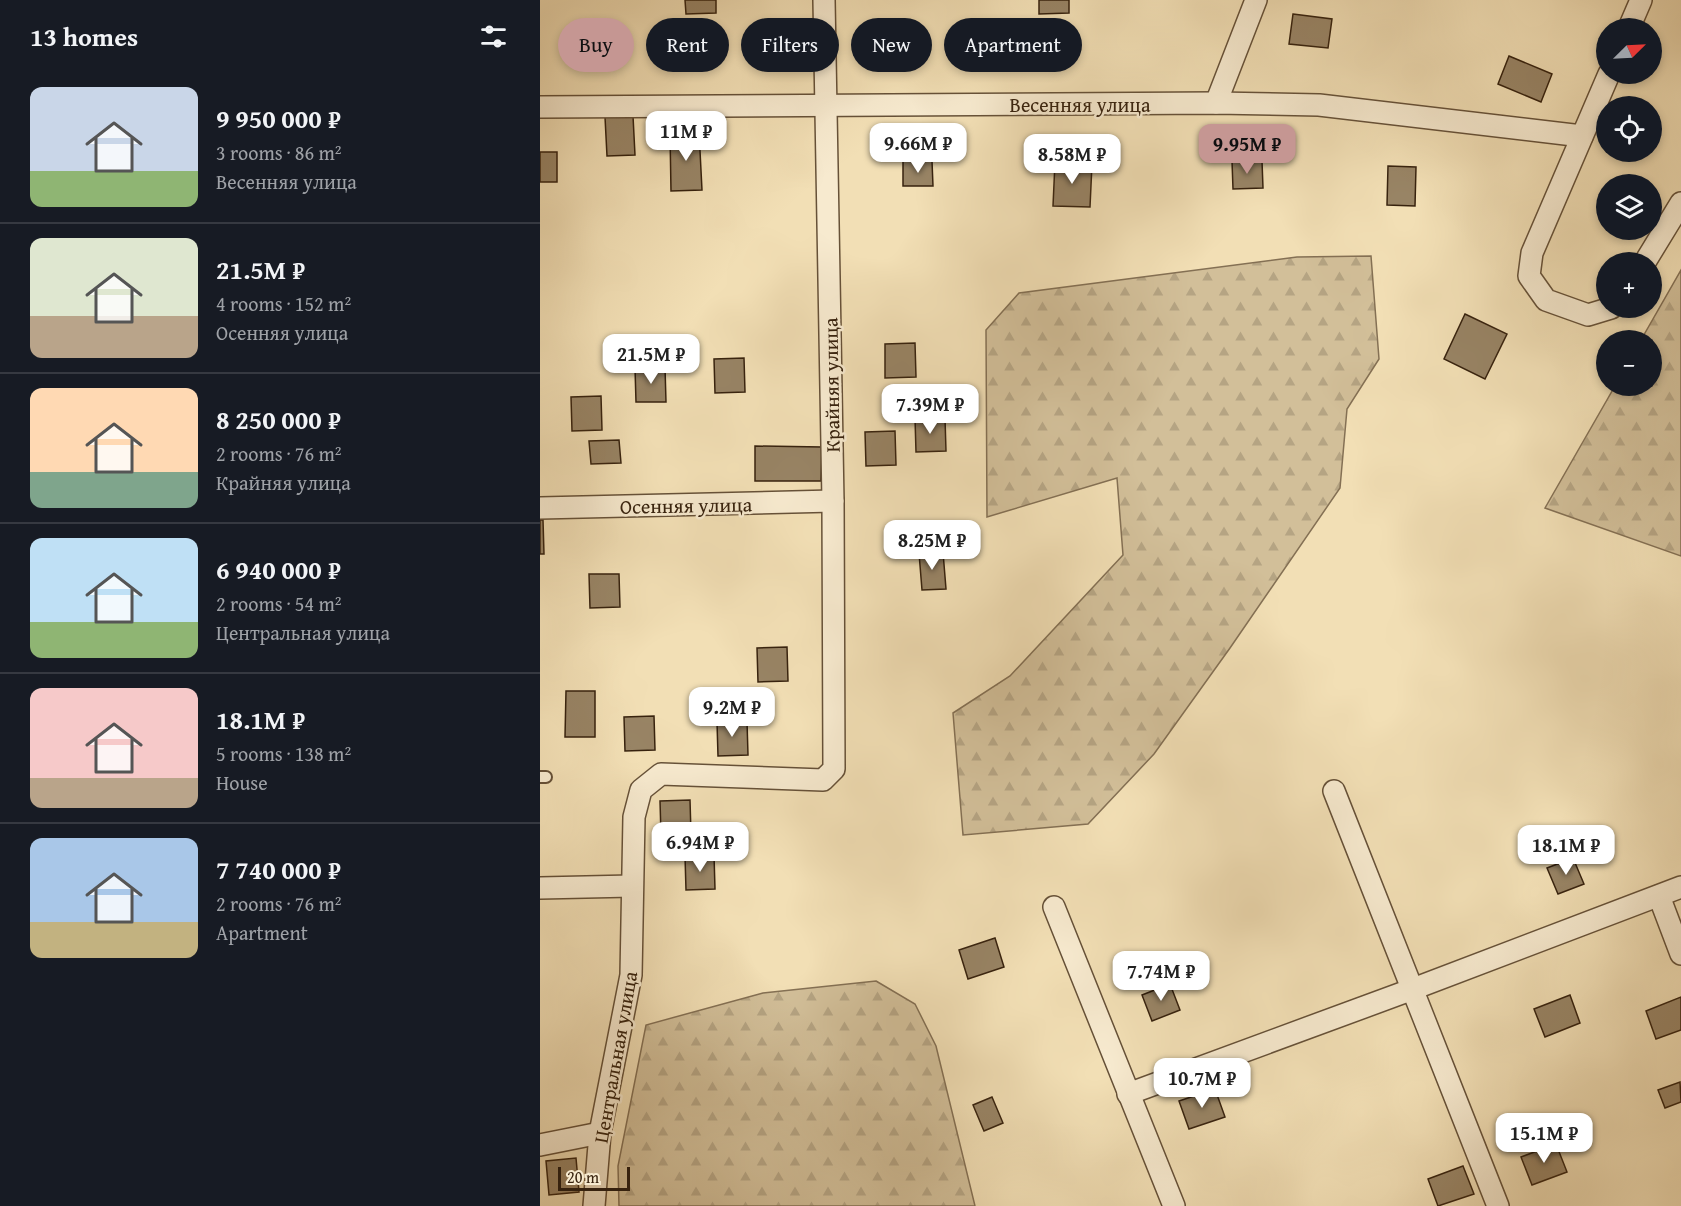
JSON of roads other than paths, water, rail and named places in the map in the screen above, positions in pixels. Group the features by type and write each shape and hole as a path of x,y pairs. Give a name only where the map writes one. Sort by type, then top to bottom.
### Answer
{"street":[{"name":"Крайняя улица","path":"661,774 823,780 834,769 833,501 824,0"},
{"path":"1216,103 1256,0"},
{"path":"1633,18 1641,0"},
{"path":"1596,313 1588,315 1546,300 1529,276 1532,253 1605,84"},
{"name":"Весенняя улица","path":"540,107 1216,103 1319,105 1582,136"},
{"path":"1651,252 1681,203"},
{"name":"Осенняя улица","path":"540,508 833,501"},
{"name":"Центральная улица","path":"594,1206 600,1133 631,975 634,817 640,790 661,774"},
{"path":"1334,791 1498,1206"},
{"path":"540,888 632,886"},
{"path":"1128,1094 1681,887"},
{"path":"1659,896 1681,954"},
{"path":"1054,907 1174,1206"},
{"path":"540,1145 600,1133"}]}
